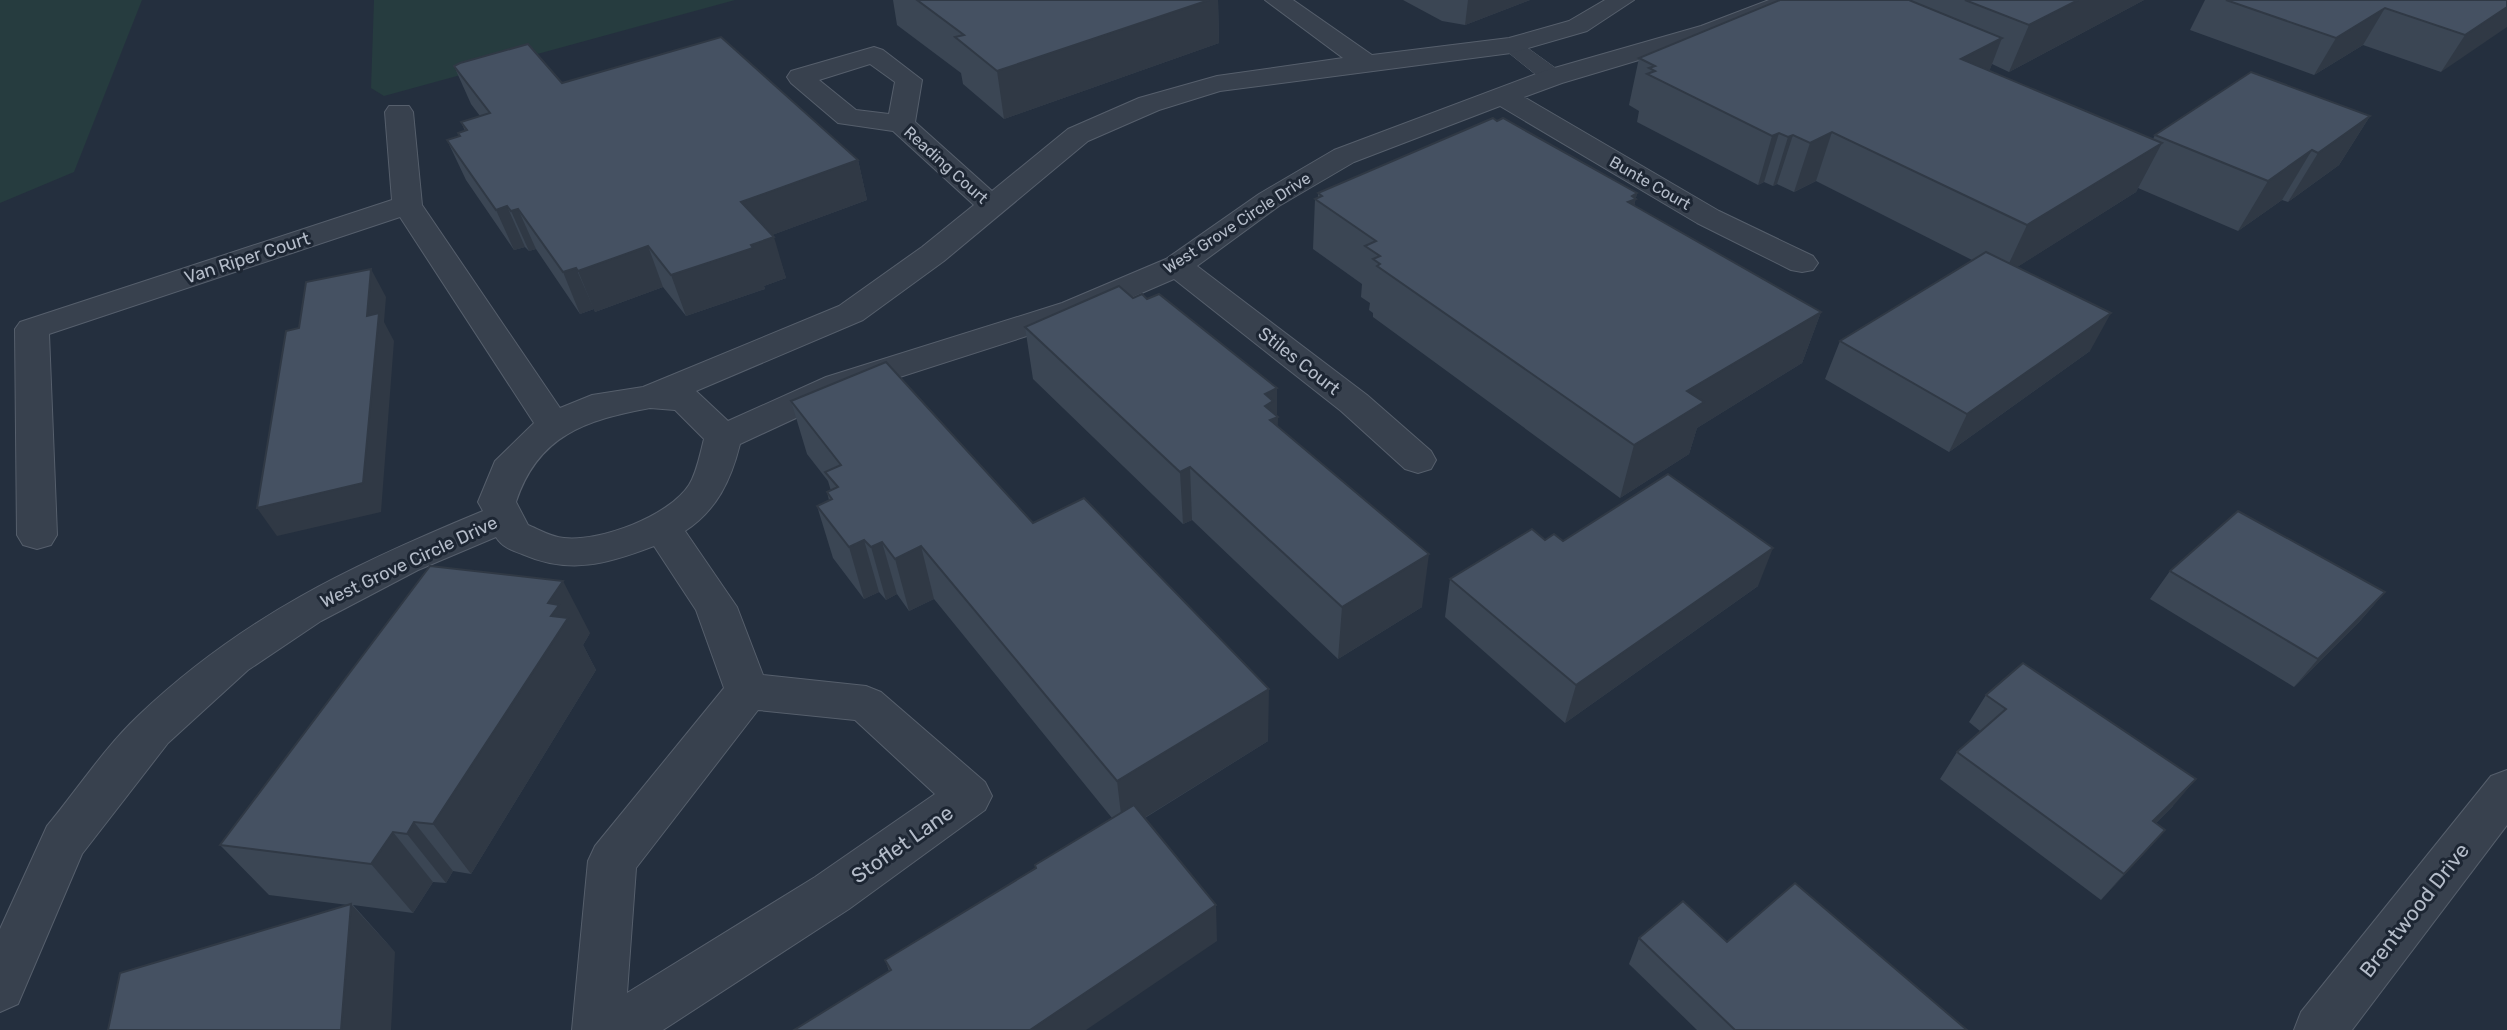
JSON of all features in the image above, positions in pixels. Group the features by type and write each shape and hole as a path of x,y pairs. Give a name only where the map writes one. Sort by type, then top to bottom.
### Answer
{"street":[{"path":"1277,0 1368,64"},
{"path":"650,397 685,399 723,437 713,476 699,500 682,517 661,528 588,552 567,553 514,535 497,502 508,470 553,425 592,407 650,397 851,313 933,254 1078,135 1149,104 1217,84 1511,45 1578,26 1622,0"},
{"name":"West Grove Circle Drive","path":"723,437 838,385 1074,310 1177,266 1269,200 1344,156 1553,77 1710,31 1791,0"},
{"name":"Bunte Court","path":"1502,96 1708,217 1802,263"},
{"path":"399,112 407,205 553,425"},
{"name":"Reading Court","path":"901,124 992,206"},
{"name":"Van Riper Court","path":"37,535 32,329 407,205"},
{"name":"Stiles Court","path":"1177,266 1354,403 1418,460"},
{"name":"West Grove Circle Drive","path":"0,987 64,841 152,730 233,658 306,610 404,560 506,517"},
{"path":"598,1030 612,861 747,691 716,607 685,558 661,528"},
{"name":"Stoflet Lane","path":"616,1030 832,893 969,796 866,704 747,691"},
{"name":"Brentwood Drive","path":"2320,1030 2507,790"}],"lane":[{"path":"1511,45 1553,77"}],"green space":[{"path":"0,0 142,0 74,172 0,203"},
{"path":"374,0 735,0 384,96 371,88"}],"building":[{"path":"917,0 1209,0 997,71 955,37 964,35"},
{"path":"1780,0 1909,0 2002,38 1961,59 2162,143 2027,225 1832,132 1810,143 1793,135 1788,137 1779,133 1772,136 1647,74 1655,71 1649,68 1655,66 1639,58"},
{"path":"1965,0 2078,0 2029,25"},
{"path":"2226,0 2507,0 2507,7 2465,35 2385,8 2336,38"},
{"path":"721,37 858,160 741,202 774,237 751,245 753,248 671,275 648,246 578,271 576,268 563,272 518,209 511,211 507,206 496,210 447,140 460,136 458,133 467,130 461,122 490,113 454,66 460,63 528,44 562,83"},
{"path":"2251,72 2370,116 2318,153 2312,150 2268,181 2155,135"},
{"path":"1493,118 1497,121 1503,118 1637,193 1632,196 1636,199 1628,202 1821,312 1687,391 1704,402 1634,445 1377,266 1380,264 1373,259 1380,256 1365,246 1376,241 1315,199 1322,196 1318,193"},
{"path":"1986,252 2111,313 1967,414 1840,341"},
{"path":"371,269 367,316 379,313 363,483 257,508 286,331 299,328 306,282"},
{"path":"1119,286 1133,298 1142,294 1147,299 1159,294 1277,388 1265,394 1273,401 1265,406 1278,417 1270,420 1429,554 1342,607 1190,467 1180,472 1025,327"},
{"path":"886,362 1033,523 1084,498 1269,689 1117,781 921,546 895,559 882,542 871,547 864,540 849,547 817,506 832,499 827,492 838,487 825,472 841,465 791,401"},
{"path":"1668,474 1773,548 1576,685 1450,579 1532,529 1545,540 1554,534 1563,541"},
{"path":"2238,511 2385,592 2318,659 2170,571"},
{"path":"430,566 563,581 548,603 559,605 551,616 568,618 433,824 414,822 407,834 393,832 371,864 220,845"},
{"path":"2023,663 2196,779 2153,821 2165,830 2124,874 1957,752 2006,709 1986,695"},
{"path":"1134,805 1216,905 1030,1030 794,1030 891,970 885,960"},
{"path":"1795,883 1967,1030 1735,1030 1639,938 1683,901 1727,942"},
{"path":"351,904 341,1030 108,1030 120,973"}]}
